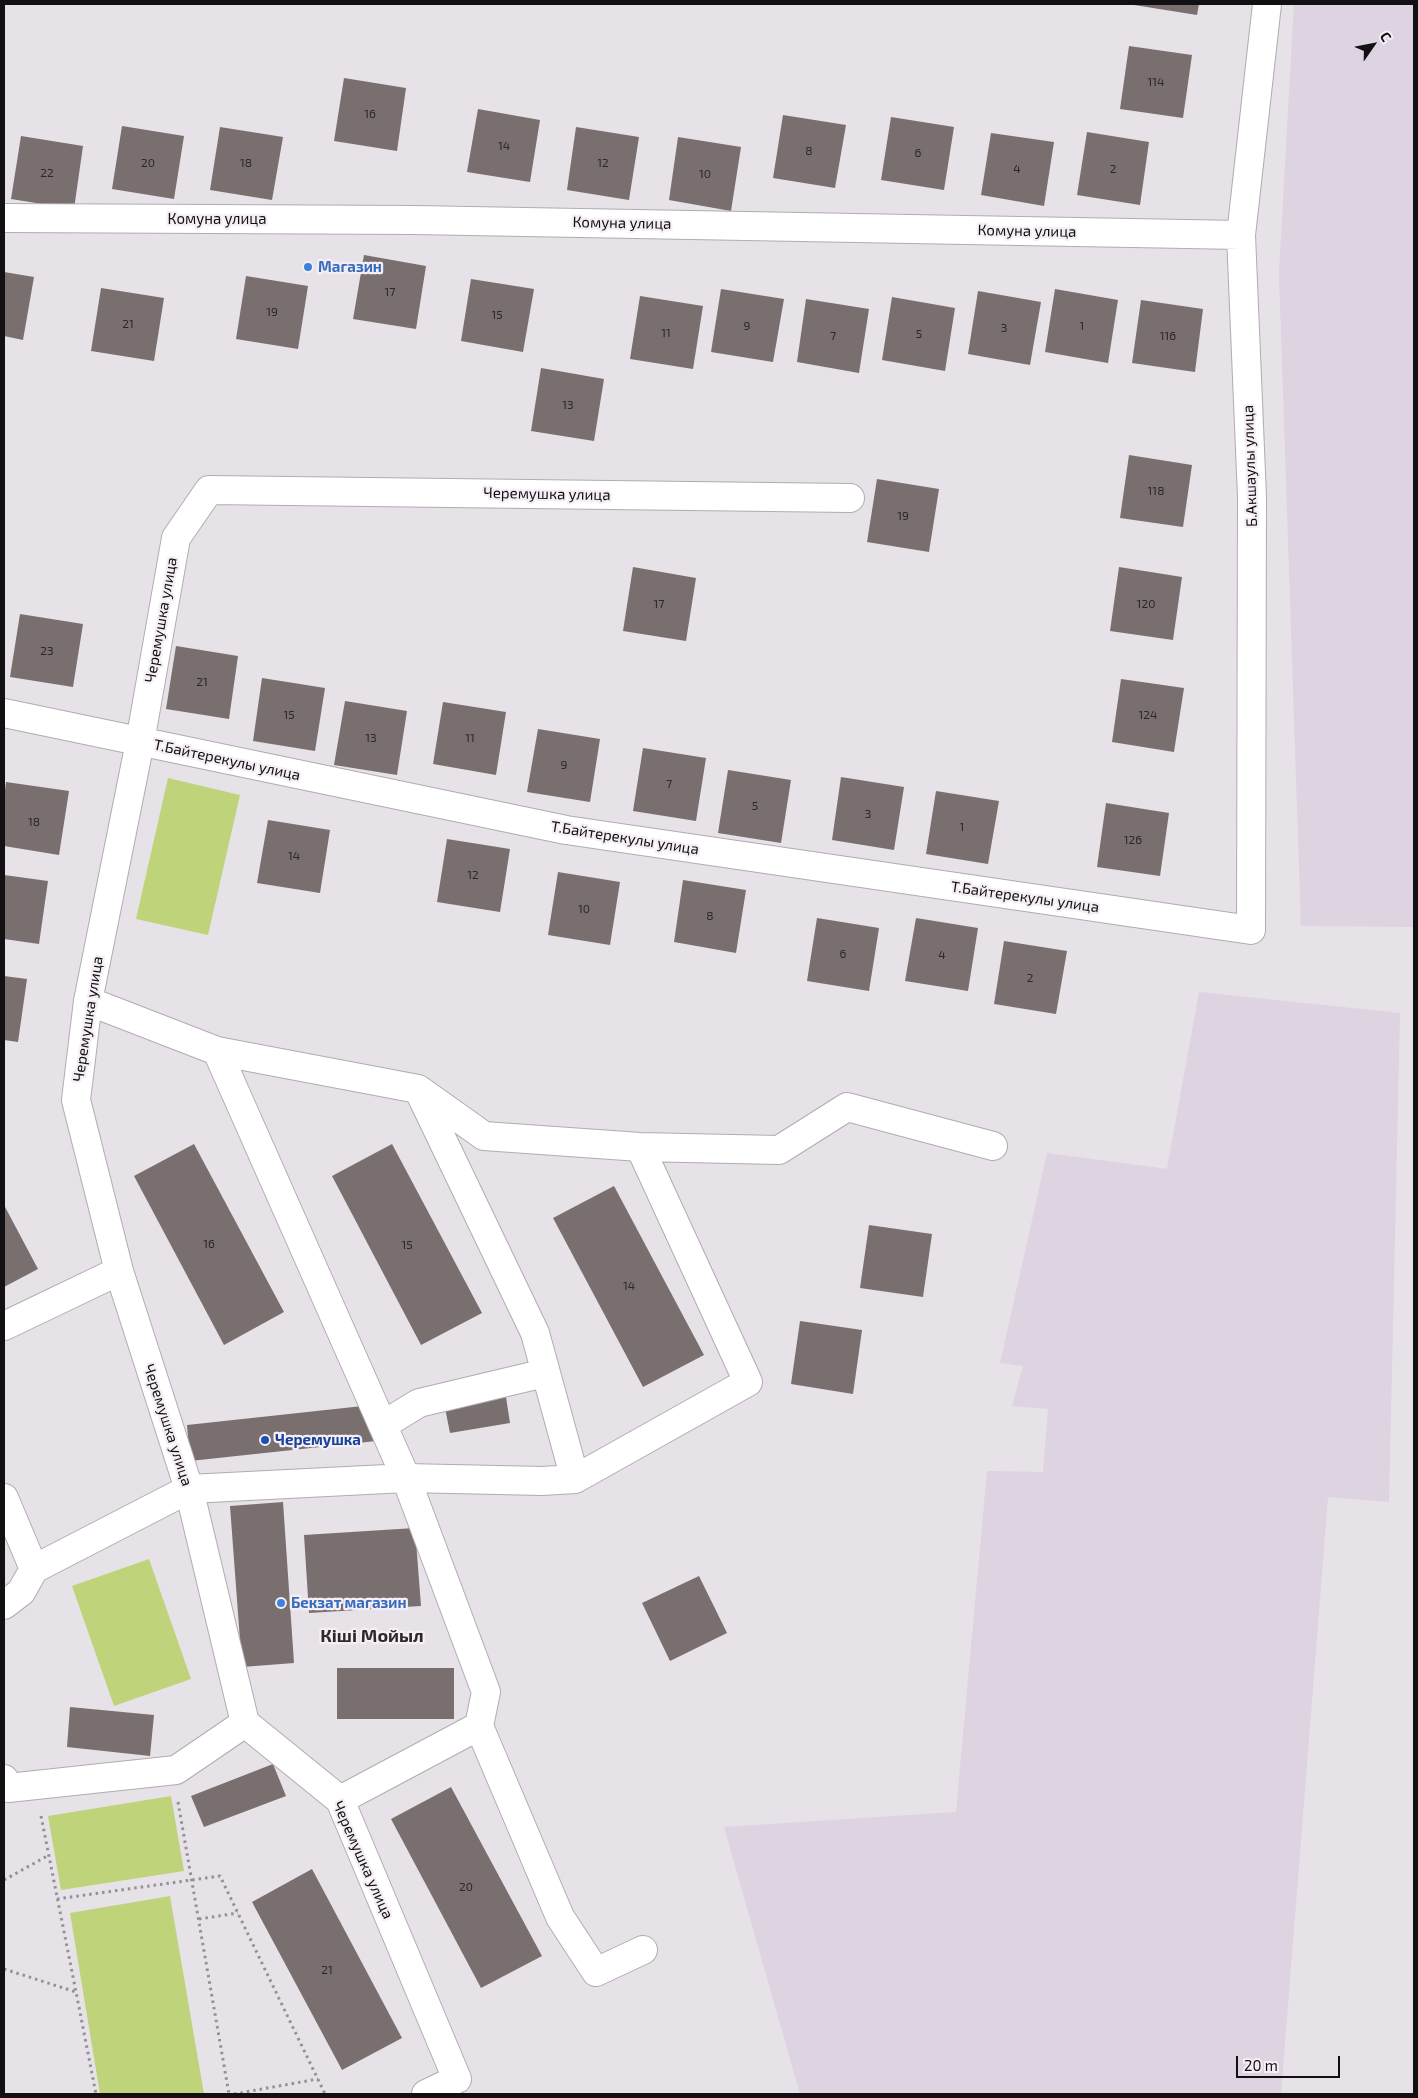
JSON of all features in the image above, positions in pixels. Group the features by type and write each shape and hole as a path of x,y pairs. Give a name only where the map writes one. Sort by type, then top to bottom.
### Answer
{"street":[{"name":"Б.Акшаулы улица","path":"1251,930 1252,497 1241,235 1266,4"},
{"name":"Комуна улица","path":"4,218 415,220 1241,235"},
{"name":"Черемушка улица","path":"426,2094 456,2079 340,1800 244,1723 189,1489 119,1271 76,1100 88,1001 140,742 176,538 209,490 850,498"},
{"name":"Т.Байтерекулы улица","path":"4,713 566,830 1251,930"},
{"path":"88,1001 217,1051 418,1089 484,1136 640,1147 779,1150 847,1107 993,1146"},
{"path":"217,1051 406,1478 486,1692 479,1726 560,1917 596,1972 643,1950"},
{"path":"418,1089 534,1333 575,1479"},
{"path":"4,1605 21,1592 34,1569 189,1489 406,1478 542,1481 575,1479 748,1382 640,1147"},
{"path":"4,1326 119,1271"},
{"path":"383,1425 419,1403 545,1373"},
{"path":"4,1498 34,1569"},
{"path":"4,1779 8,1788 176,1770 244,1723"},
{"path":"340,1800 479,1726"}],"path":[{"path":"34,1785 96,2094"},
{"path":"177,1796 230,2094"},
{"path":"4,1880 49,1856"},
{"path":"57,1899 220,1876 325,2094"},
{"path":"198,1919 238,1913"},
{"path":"4,1969 76,1992"},
{"path":"234,2094 318,2079"}],"shaded area":[{"path":"1294,4 1414,4 1414,927 1301,926 1279,274"},
{"path":"1199,992 1400,1013 1389,1502 1328,1497 1281,2094 800,2094 724,1827 956,1812 987,1471 1043,1472 1048,1409 1012,1406 1023,1366 1000,1363 1047,1153 1167,1169"}],"green space":[{"path":"168,778 240,795 208,935 136,919"},
{"path":"149,1559 191,1679 114,1706 72,1586"},
{"path":"171,1796 184,1871 61,1890 48,1816"},
{"path":"170,1896 204,2094 100,2094 70,1913"}],"building":[{"path":"1135,4 1199,4 1197,15"},
{"path":"1129,46 1192,55 1183,118 1120,109"},
{"path":"344,78 406,88 397,151 334,141"},
{"path":"478,109 540,120 530,182 467,172"},
{"path":"783,115 846,125 835,188 773,178"},
{"path":"891,117 954,127 944,190 881,180"},
{"path":"122,126 184,136 174,199 112,189"},
{"path":"220,127 283,137 272,200 210,190"},
{"path":"576,127 639,137 629,200 567,190"},
{"path":"1087,132 1149,142 1140,205 1077,195"},
{"path":"991,133 1054,142 1044,206 981,195"},
{"path":"21,136 83,146 74,209 11,199"},
{"path":"678,137 741,147 731,211 669,200"},
{"path":"364,255 426,266 416,329 353,319"},
{"path":"4,272 34,277 23,340 4,336"},
{"path":"246,276 308,286 298,349 236,339"},
{"path":"471,279 534,289 523,352 461,341"},
{"path":"101,288 164,298 154,361 91,351"},
{"path":"721,289 784,299 773,362 711,352"},
{"path":"1055,289 1118,300 1108,363 1045,352"},
{"path":"978,291 1041,302 1030,365 968,354"},
{"path":"640,296 703,306 693,369 630,359"},
{"path":"892,297 955,308 945,371 882,360"},
{"path":"806,299 869,309 859,373 797,362"},
{"path":"1141,300 1203,309 1195,372 1132,363"},
{"path":"541,368 604,379 594,441 531,431"},
{"path":"1129,455 1192,465 1183,527 1120,518"},
{"path":"877,479 939,489 929,552 867,542"},
{"path":"633,567 696,578 686,641 623,631"},
{"path":"1119,567 1182,577 1173,640 1110,631"},
{"path":"20,614 83,624 73,687 10,677"},
{"path":"176,646 238,656 229,719 166,709"},
{"path":"262,678 325,688 315,751 253,741"},
{"path":"1121,679 1184,688 1174,752 1112,742"},
{"path":"345,701 407,711 397,775 334,765"},
{"path":"443,702 506,712 496,775 433,764"},
{"path":"538,729 600,739 590,802 527,792"},
{"path":"643,748 706,758 696,821 633,811"},
{"path":"728,770 791,780 781,843 718,833"},
{"path":"841,777 904,787 894,850 832,840"},
{"path":"6,782 69,791 59,855 4,846"},
{"path":"936,791 999,801 988,864 926,854"},
{"path":"1106,803 1169,813 1160,876 1097,867"},
{"path":"268,820 330,830 320,893 257,883"},
{"path":"447,839 510,849 500,912 437,902"},
{"path":"558,872 620,882 610,945 548,935"},
{"path":"4,875 48,881 39,944 4,939"},
{"path":"683,880 746,890 736,953 674,942"},
{"path":"817,918 879,928 869,991 807,981"},
{"path":"916,918 978,928 968,991 905,981"},
{"path":"1004,941 1067,951 1056,1014 994,1004"},
{"path":"4,976 27,979 18,1042 4,1040"},
{"path":"194,1144 284,1312 224,1345 134,1176"},
{"path":"392,1144 482,1313 421,1345 332,1176"},
{"path":"614,1186 704,1355 643,1387 553,1218"},
{"path":"4,1205 38,1269 4,1287"},
{"path":"869,1225 932,1234 923,1297 860,1288"},
{"path":"800,1321 862,1330 853,1394 791,1384"},
{"path":"506,1397 510,1423 450,1433 445,1408"},
{"path":"372,1405 376,1441 190,1461 187,1425"},
{"path":"283,1502 294,1663 242,1667 230,1506"},
{"path":"415,1528 421,1606 309,1613 304,1535"},
{"path":"699,1576 727,1633 670,1661 642,1603"},
{"path":"337,1668 454,1668 454,1719 337,1719"},
{"path":"70,1707 154,1715 150,1756 67,1747"},
{"path":"273,1764 286,1796 204,1827 191,1796"},
{"path":"451,1787 542,1956 481,1988 391,1819"},
{"path":"312,1869 402,2038 342,2070 252,1902"}],"place":[{"name":"Магазин","path":"308,267"},
{"name":"Черемушка","path":"265,1440"},
{"name":"Бекзат магазин","path":"281,1603"}],"district":[{"name":"Кіші Мойыл","path":"372,1636"}]}
